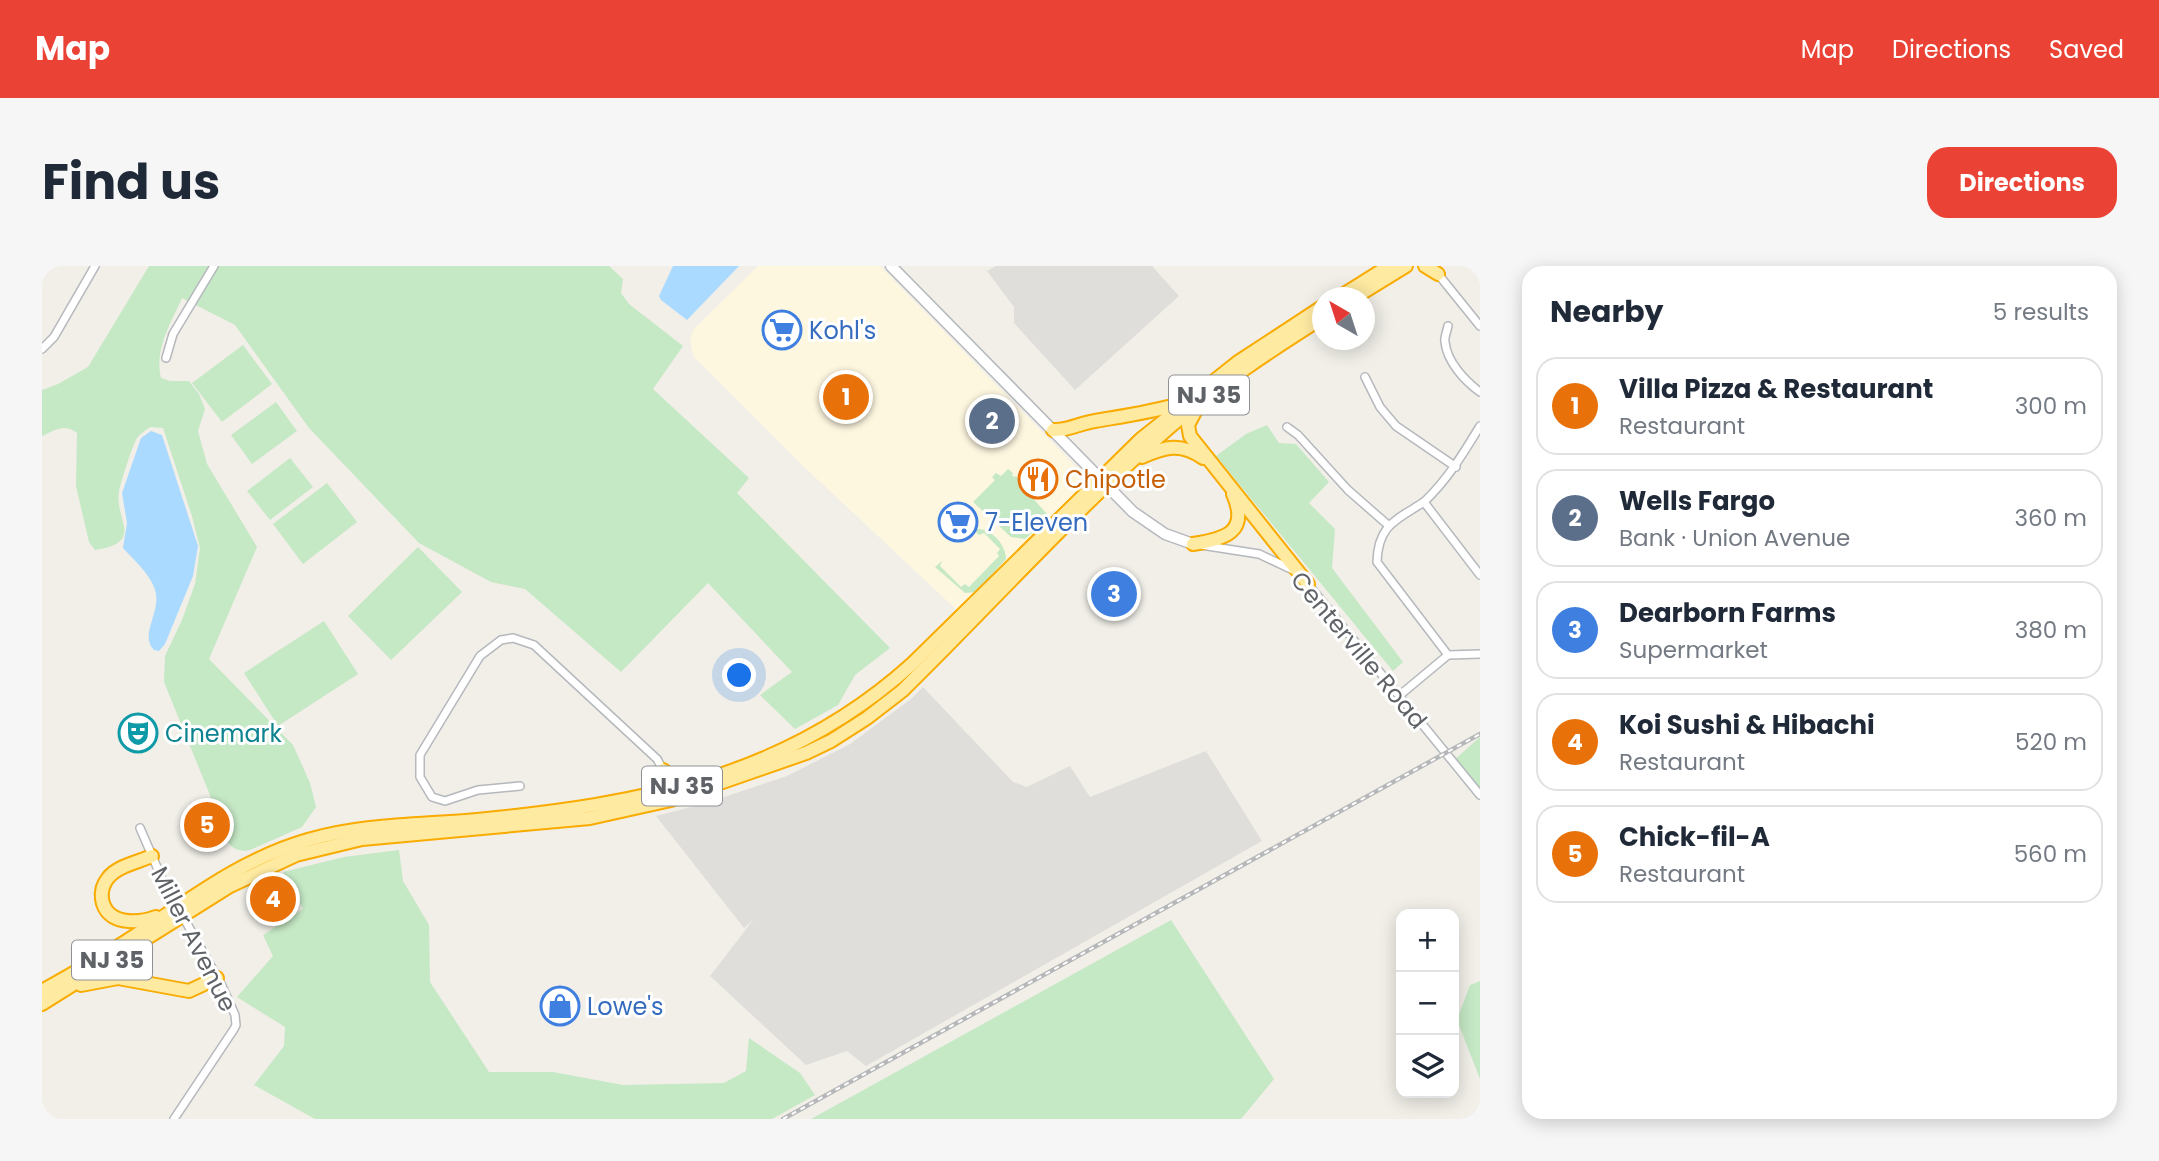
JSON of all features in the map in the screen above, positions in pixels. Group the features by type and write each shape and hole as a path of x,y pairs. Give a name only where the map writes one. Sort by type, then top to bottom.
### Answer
{"highway":[{"path":"1356,287 1389,266"},
{"path":"1372,287 1406,266"},
{"path":"1425,266 1438,270"},
{"name":"NJ 35","path":"42,991 175,912 269,867 317,848 362,839 590,818 671,800 806,753 831,741 902,691 1141,439 1238,362 1312,314"},
{"name":"NJ 35","path":"42,1004 67,990 224,875 264,855 334,833 366,828 480,819 632,799 716,777 780,753 830,727 874,697 912,664 1103,482 1132,462 1242,370 1312,324"},
{"path":"1053,430 1149,413 1188,401"},
{"path":"1201,402 1188,422 1188,432 1308,584"},
{"path":"1066,444 1068,436 1076,427"},
{"path":"1132,462 1163,448 1177,447 1196,453 1214,466"},
{"path":"1193,544 1222,538 1232,531 1236,523 1237,505 1227,481"},
{"path":"632,799 660,783 663,770 675,780 681,781 716,777"},
{"path":"152,856 112,874 102,889 103,902 110,913 122,920 142,921 175,912"},
{"path":"67,990 118,978 189,990 217,978"}],"street":[{"path":"42,349 54,337 96,266"},
{"path":"166,358 173,334 214,266"},
{"name":"Centerville Road","path":"895,267 1133,512 1165,534 1193,544 1259,554 1295,571 1480,794"},
{"path":"1438,270 1480,326"},
{"path":"1448,326 1444,342 1451,362 1469,384 1480,392"},
{"path":"1365,377 1380,407 1396,426 1456,467"},
{"path":"1448,655 1377,562 1377,545 1388,525 1424,502 1445,481 1480,426"},
{"path":"1287,427 1298,435 1348,490 1388,525"},
{"path":"1424,502 1480,575"},
{"path":"520,786 478,790 445,802 432,797 420,778 420,755 480,656 501,640 513,638 534,645 657,759 663,770"},
{"path":"1400,695 1448,655 1480,654"},
{"name":"Miller Avenue","path":"140,828 175,912 217,978 235,1015 236,1025 174,1119"}],"shaded area":[{"path":"758,266 880,266 1085,477 1083,484 958,611 799,462 693,356 690,338 694,329"},
{"path":"996,266 1152,266 1179,296 1075,390 1014,323 1014,307 987,271"},
{"path":"923,687 1013,782 1027,787 1070,766 1090,797 1206,751 1262,841 866,1066 847,1051 806,1065 710,976 754,919 744,928 656,816 703,804 787,776 850,744"}],"green space":[{"path":"149,266 609,266 623,279 621,293 629,304 683,346 653,389 749,478 737,493 890,648 855,675 838,705 795,729 760,695 792,672 708,583 621,672 525,589 491,582 419,543 309,428 235,325 182,298 162,347 159,368 161,378 189,381 199,394 205,409 198,431 207,464 257,547 209,659 293,745 310,783 316,807 302,827 250,850 233,847 221,833 213,813 210,795 164,682 165,656 195,584 200,548 163,428 150,427 137,438 132,448 119,491 124,535 120,541 95,550 89,542 76,486 77,433 64,428 42,436 42,390 88,367"},
{"path":"243,345 272,384 222,422 192,383"},
{"path":"276,402 297,431 252,464 231,435"},
{"path":"1267,425 1279,443 1296,444 1329,482 1309,503 1335,529 1332,568 1403,662 1393,671 1216,456 1246,434"},
{"path":"290,458 313,487 270,520 247,491"},
{"path":"1008,469 1030,490 1028,493 1048,515 1048,519 1025,539 1011,537 973,502 995,480 992,477 996,473 1001,476"},
{"path":"327,483 357,522 303,564 273,524"},
{"path":"976,529 987,531 997,538 1006,559 976,592 965,593 935,567 942,561 940,566 961,587 965,584 969,587 999,556 997,553 1000,549 984,533 979,535"},
{"path":"418,547 462,592 391,660 348,616"},
{"path":"324,621 358,674 278,726 244,673"},
{"path":"1480,737 1480,793 1454,760"},
{"path":"399,850 403,881 429,925 430,982 489,1072 553,1072 623,1085 724,1083 746,1071 749,1038 800,1073 815,1095 772,1119 315,1119 254,1085 284,1046 285,1027 237,997 273,956 263,935 303,909 283,872 344,857"},
{"path":"1171,920 1274,1079 1241,1119 811,1119"},
{"path":"1480,981 1480,1079 1459,1025 1459,1015 1470,985"}],"water":[{"path":"673,266 739,266 687,320 659,296"},
{"path":"151,431 162,435 198,546 193,576 165,644 159,651 154,650 149,637 156,604 154,587 144,571 123,548 127,523 122,493 141,438"}],"railway":[{"path":"783,1119 1480,734"}],"place":[{"name":"Kohl's","path":"782,330"},
{"name":"Villa Pizza & Restaurant","path":"846,397"},
{"name":"Wells Fargo","path":"992,421"},
{"name":"Chipotle","path":"1038,479"},
{"name":"7-Eleven","path":"958,522"},
{"name":"Dearborn Farms","path":"1114,594"},
{"name":"Cinemark","path":"138,733"},
{"name":"Chick-fil-A","path":"207,825"},
{"name":"Koi Sushi & Hibachi","path":"273,899"},
{"name":"Lowe's","path":"560,1006"}]}
